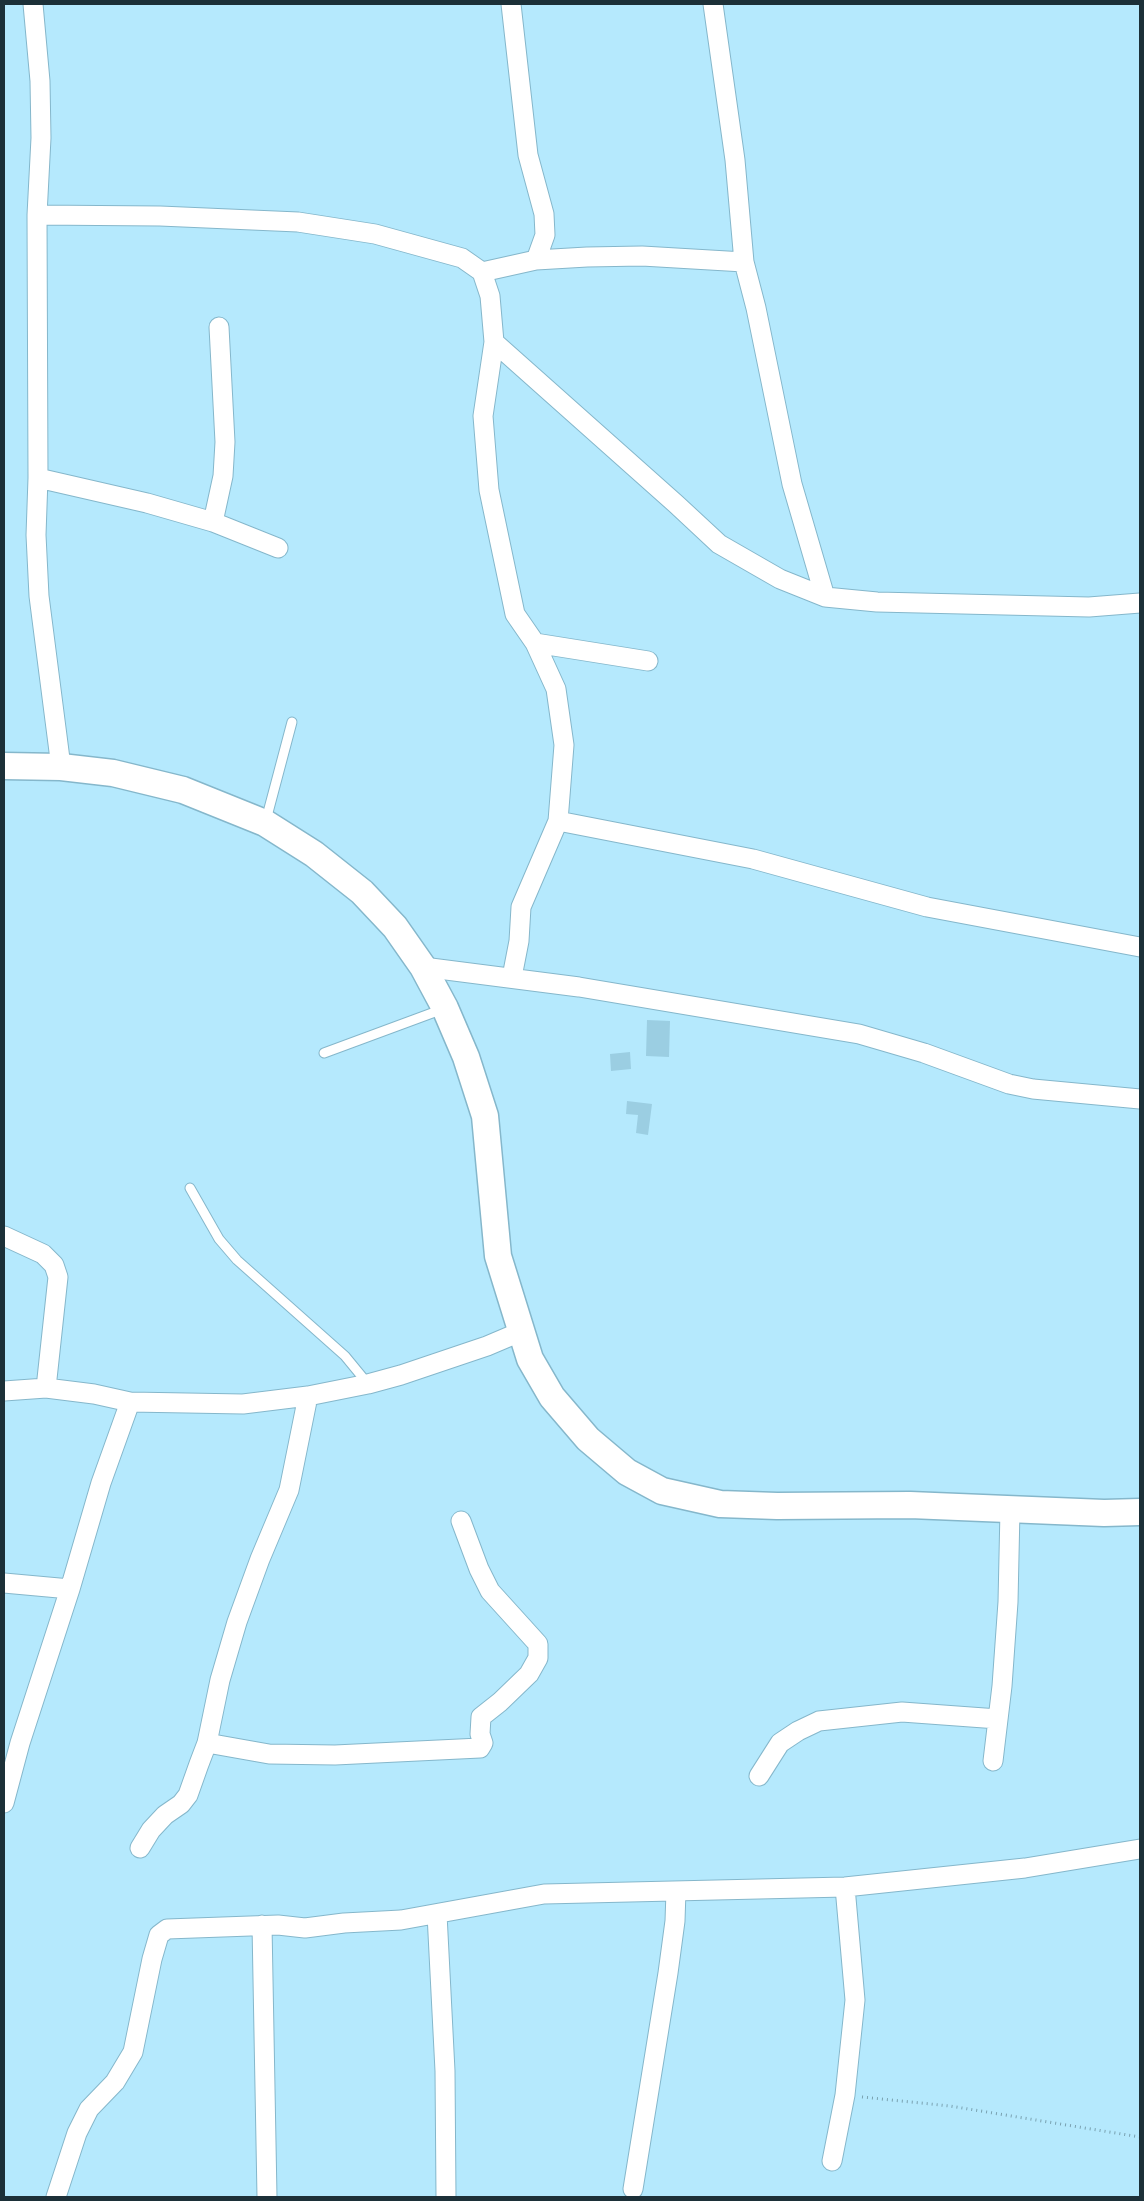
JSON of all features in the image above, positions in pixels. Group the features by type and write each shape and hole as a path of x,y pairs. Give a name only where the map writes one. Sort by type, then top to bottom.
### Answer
{"main road":[{"path":"4,766 62,766 113,773 182,790 265,823 314,854 362,892 395,926 423,967 445,1008 466,1056 485,1116 498,1256 520,1332 530,1359 552,1397 588,1439 627,1472 662,1491 720,1504 796,1506 910,1505 1104,1513 1140,1512"}],"street":[{"path":"33,4 40,81 41,138 37,215 38,478 36,535 39,596 62,766"},
{"path":"511,4 528,155 544,214 545,235 536,260"},
{"path":"713,4 735,160 744,262 756,308 792,484 825,597"},
{"path":"37,215 160,216 298,222 375,234 442,252 462,258 482,272 490,296 494,342 483,416 489,490 515,614 535,643 556,689 564,745 558,821 537,873 520,907 519,941 512,977"},
{"path":"482,272 536,260 587,256 642,256 744,262"},
{"path":"213,522 223,476 225,442 220,326"},
{"path":"494,342 719,544 780,579 825,597 877,602 1089,607 1140,603"},
{"path":"38,478 147,502 213,522 278,548"},
{"path":"535,643 648,662"},
{"path":"558,821 752,859 927,907 1140,947"},
{"path":"423,967 512,977 859,1034 924,1053 1009,1084 1033,1089 1140,1099"},
{"path":"4,1236 43,1254 54,1265 58,1277 46,1388"},
{"path":"4,1390 46,1388 94,1394 130,1402 243,1404 308,1396 368,1384 487,1346 520,1332"},
{"path":"140,1848 151,1830 165,1815 181,1804 188,1795 207,1743 220,1680 237,1622 260,1559 289,1490 308,1396"},
{"path":"4,1803 20,1743 70,1589 101,1483 130,1402"},
{"path":"993,1761 1008,1602 1010,1510"},
{"path":"207,1743 270,1754 345,1755 480,1748 483,1743 480,1734 481,1717 500,1702 529,1674 538,1658 538,1644 490,1591 479,1569 461,1521"},
{"path":"4,1583 70,1589"},
{"path":"759,1776 780,1743 798,1731 819,1721 902,1712 998,1719"},
{"path":"56,2197 77,2133 89,2109 116,2082 133,2052 152,1959 160,1936 167,1929 262,1925 304,1928 344,1923 402,1920 544,1894 845,1886 1025,1868 1140,1849"},
{"path":"832,2161 845,2096 855,2000 845,1886"},
{"path":"633,2189 668,1973 675,1921 676,1891"},
{"path":"437,1914 445,2071 446,2197"},
{"path":"262,1925 267,2197"}],"lane":[{"path":"265,823 292,722"},
{"path":"324,1052 445,1008"},
{"path":"190,1188 219,1240 236,1260 345,1356 368,1384"}],"path":[{"path":"845,2096 950,2106 1140,2137"}],"building":[{"path":"647,1020 670,1021 669,1057 646,1056"},
{"path":"630,1052 631,1069 611,1071 610,1054"},
{"path":"627,1101 652,1104 648,1135 636,1133 638,1115 626,1114"}]}
